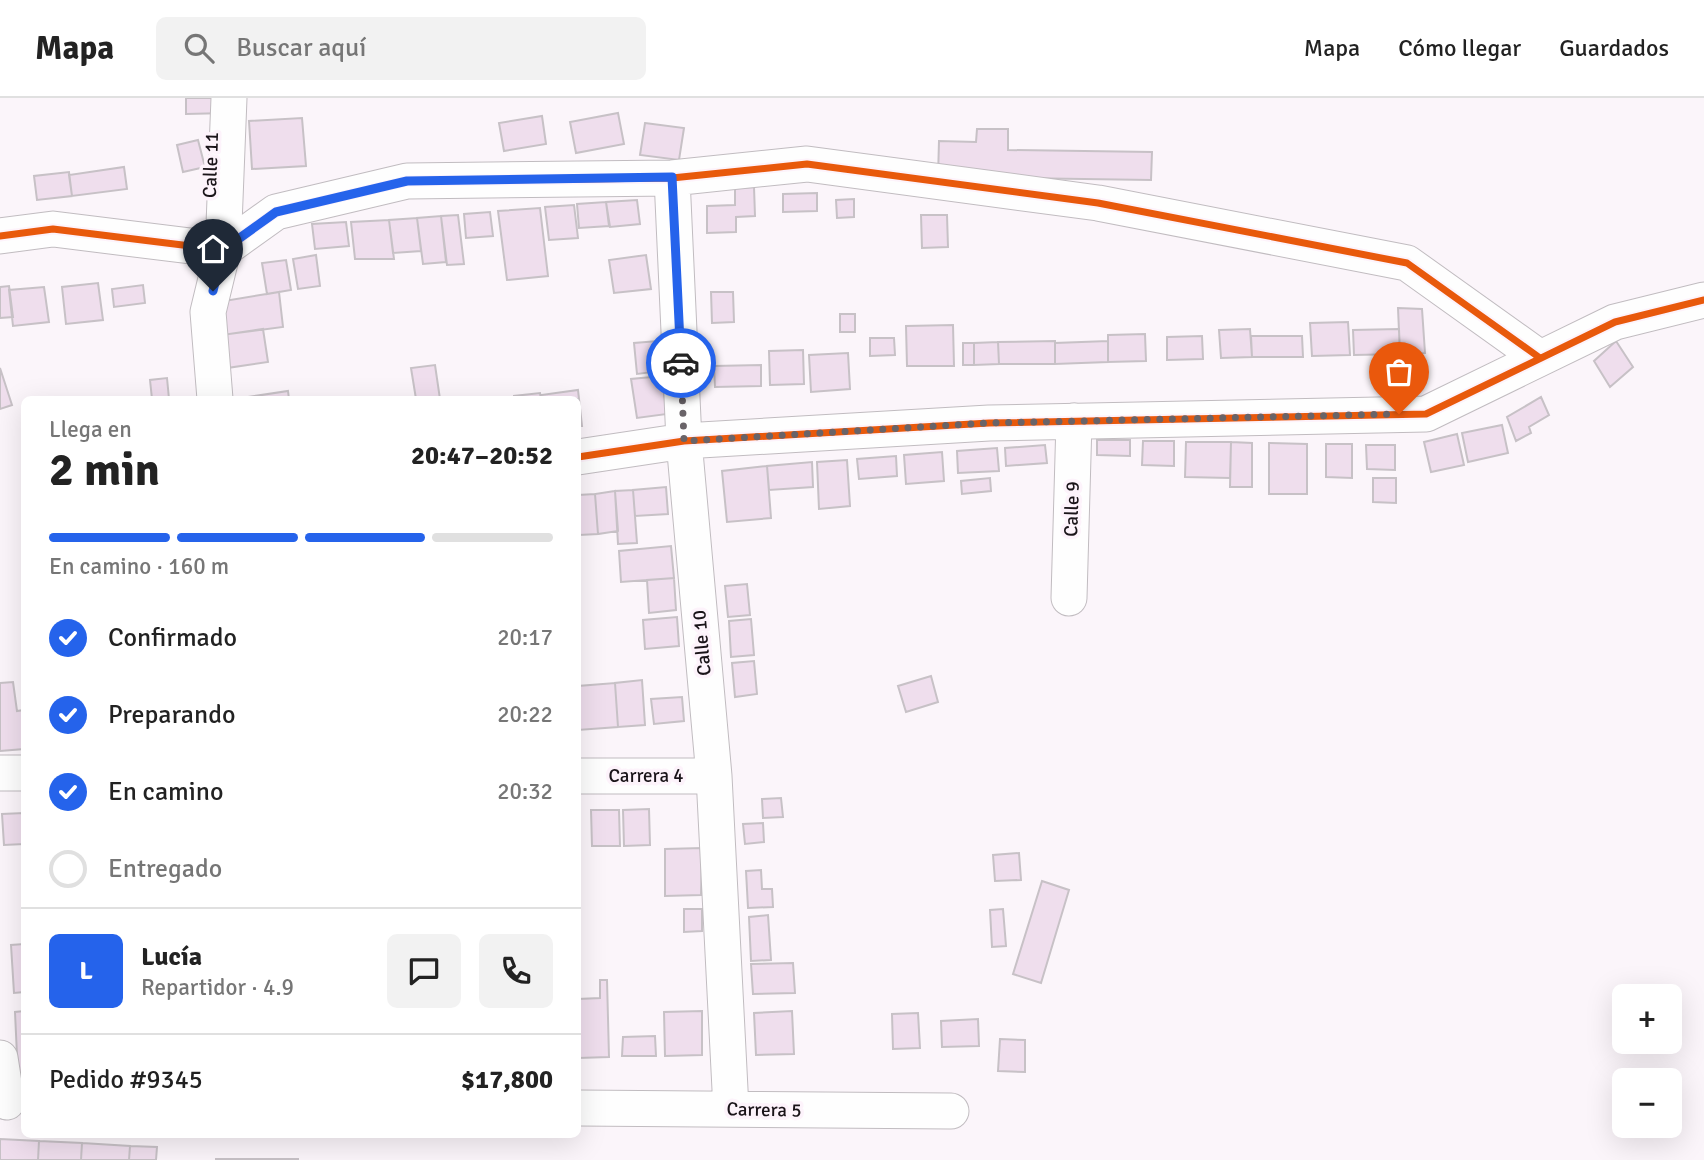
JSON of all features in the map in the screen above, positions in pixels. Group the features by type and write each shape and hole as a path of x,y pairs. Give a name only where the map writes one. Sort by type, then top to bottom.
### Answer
{"street":[{"name":"Calle 11","path":"215,396 208,312 223,250 229,98"},
{"path":"0,236 53,229 223,250 276,212 407,181 672,177 807,164 1098,203 1406,263 1541,358"},
{"name":"Calle 10","path":"672,177 684,441 714,776 731,1109"},
{"path":"581,457 684,441 989,423 1426,414 1615,322 1704,300"},
{"name":"Calle 9","path":"1069,598 1074,421"},
{"path":"0,773 21,773"},
{"name":"Carrera 4","path":"581,776 714,776"},
{"path":"0,1058 10,1102"},
{"name":"Carrera 5","path":"581,1108 951,1111"}],"building":[{"path":"186,98 226,98 227,113 186,114"},
{"path":"618,113 624,144 576,153 570,122"},
{"path":"542,116 546,144 504,151 499,123"},
{"path":"302,118 306,166 252,169 249,121"},
{"path":"645,123 684,128 679,160 640,155"},
{"path":"977,129 1008,129 1008,150 1152,152 1151,180 938,177 939,141 976,142"},
{"path":"198,140 205,167 183,172 177,145"},
{"path":"124,167 127,189 72,196 69,175"},
{"path":"69,172 72,196 37,200 34,176"},
{"path":"754,187 755,216 736,217 736,232 707,233 707,206 735,205 735,188"},
{"path":"817,193 817,211 783,212 783,194"},
{"path":"854,199 854,217 837,218 836,200"},
{"path":"637,200 640,224 610,227 606,202"},
{"path":"606,202 609,226 579,228 577,204"},
{"path":"574,205 578,238 549,240 545,207"},
{"path":"540,208 548,276 507,280 498,211"},
{"path":"490,212 493,236 466,238 464,214"},
{"path":"458,215 464,264 447,265 441,216"},
{"path":"921,215 947,215 948,247 922,248"},
{"path":"441,216 446,262 423,264 417,218"},
{"path":"417,218 421,251 393,253 389,220"},
{"path":"389,220 394,259 355,259 351,222"},
{"path":"346,222 349,246 315,249 312,224"},
{"path":"316,255 320,286 298,289 293,259"},
{"path":"646,255 651,289 614,293 609,260"},
{"path":"286,260 291,290 267,294 262,263"},
{"path":"98,283 103,320 66,324 62,287"},
{"path":"143,285 145,303 114,307 112,289"},
{"path":"9,286 13,317 0,318 0,287"},
{"path":"44,287 49,322 13,326 9,290"},
{"path":"279,292 283,327 222,335 218,302"},
{"path":"711,292 733,292 734,322 712,323"},
{"path":"1398,308 1422,309 1425,353 1400,354"},
{"path":"840,314 855,314 855,332 840,332"},
{"path":"1348,322 1350,355 1312,356 1310,323"},
{"path":"953,325 954,366 907,366 906,326"},
{"path":"263,329 268,362 227,368 222,335"},
{"path":"1250,329 1252,357 1221,358 1219,330"},
{"path":"1399,329 1400,354 1354,355 1353,330"},
{"path":"1145,334 1146,361 1108,362 1108,335"},
{"path":"1202,336 1203,359 1167,360 1167,337"},
{"path":"1251,336 1302,336 1303,357 1252,357"},
{"path":"870,338 894,338 895,355 870,356"},
{"path":"658,341 661,371 637,374 634,343"},
{"path":"1055,341 1055,364 999,364 998,342"},
{"path":"1108,341 1108,362 1055,364 1055,343"},
{"path":"1616,341 1633,367 1610,387 1594,361"},
{"path":"998,342 999,364 974,365 974,343"},
{"path":"963,343 974,343 974,365 963,365"},
{"path":"803,350 804,384 770,385 769,351"},
{"path":"848,353 850,389 811,392 809,355"},
{"path":"435,365 440,396 416,396 411,368"},
{"path":"761,365 761,386 715,387 714,366"},
{"path":"0,368 12,405 0,409"},
{"path":"662,376 667,414 637,418 631,379"},
{"path":"167,378 169,396 152,396 150,380"},
{"path":"578,390 579,396 541,396"},
{"path":"288,391 289,396 255,396"},
{"path":"540,393 540,396 514,396"},
{"path":"1541,397 1549,415 1529,427 1531,433 1516,441 1507,417"},
{"path":"1502,425 1508,453 1468,462 1462,433"},
{"path":"1457,434 1464,465 1431,472 1424,442"},
{"path":"1097,440 1130,440 1130,456 1097,455"},
{"path":"1143,441 1174,441 1174,466 1142,465"},
{"path":"1186,442 1231,442 1230,478 1185,477"},
{"path":"1231,442 1252,443 1252,487 1230,487"},
{"path":"1269,443 1307,444 1307,494 1269,494"},
{"path":"1326,444 1352,444 1352,478 1326,477"},
{"path":"1045,445 1047,463 1006,466 1005,448"},
{"path":"1366,445 1395,445 1395,470 1367,469"},
{"path":"997,448 999,471 958,473 957,451"},
{"path":"942,452 944,481 906,484 904,455"},
{"path":"896,456 897,476 859,479 857,459"},
{"path":"847,460 850,506 819,509 817,462"},
{"path":"812,462 813,487 769,490 767,466"},
{"path":"767,466 771,518 727,522 722,471"},
{"path":"990,478 991,491 962,494 961,481"},
{"path":"1373,478 1396,478 1396,503 1373,502"},
{"path":"666,487 668,514 635,516 633,490"},
{"path":"633,490 637,543 618,544 615,491"},
{"path":"615,491 618,531 598,534 595,494"},
{"path":"595,494 598,534 581,535 581,495"},
{"path":"671,546 674,578 621,582 619,551"},
{"path":"674,578 676,610 649,613 647,580"},
{"path":"747,584 750,615 728,617 725,586"},
{"path":"677,617 679,646 645,649 643,620"},
{"path":"751,619 754,655 731,657 729,621"},
{"path":"754,661 757,694 735,697 732,663"},
{"path":"931,676 938,702 906,712 898,686"},
{"path":"642,680 645,725 618,727 615,683"},
{"path":"13,682 17,711 21,710 21,749 0,751 0,683"},
{"path":"615,683 618,727 581,730 581,686"},
{"path":"682,697 684,721 654,724 651,699"},
{"path":"781,798 783,817 763,818 762,799"},
{"path":"649,809 650,845 624,846 623,810"},
{"path":"591,810 619,810 620,846 592,846"},
{"path":"21,813 21,844 4,845 2,814"},
{"path":"763,823 764,842 745,844 743,824"},
{"path":"702,848 701,895 665,896 665,849"},
{"path":"1019,853 1021,880 995,881 993,855"},
{"path":"761,870 762,889 772,889 773,907 748,908 746,871"},
{"path":"1042,881 1069,890 1041,983 1013,974"},
{"path":"684,909 702,909 702,931 684,932"},
{"path":"1003,909 1006,946 992,947 990,910"},
{"path":"768,915 771,960 751,961 749,917"},
{"path":"21,944 21,992 14,993 11,945"},
{"path":"793,963 795,993 753,994 751,964"},
{"path":"600,980 607,980 609,1057 581,1058 581,999 600,998"},
{"path":"21,1011 21,1077 18,1077 15,1012"},
{"path":"702,1011 702,1055 665,1056 664,1012"},
{"path":"792,1011 794,1054 756,1055 754,1013"},
{"path":"918,1013 920,1048 893,1049 892,1014"},
{"path":"978,1019 979,1046 942,1047 941,1021"},
{"path":"655,1036 656,1056 622,1056 623,1037"},
{"path":"1000,1039 1025,1040 1025,1072 998,1071"},
{"path":"0,1139 39,1141 38,1160 0,1160"},
{"path":"39,1141 82,1143 81,1160 38,1160"},
{"path":"82,1143 130,1146 129,1160 81,1160"},
{"path":"130,1146 157,1147 156,1160 129,1160"},
{"path":"253,1159 254,1160 216,1160"},
{"path":"298,1159 298,1160 254,1160"}],"cycle path":[{"path":"0,236 53,229 223,250 276,212 407,181 672,178 807,164 1098,203 1407,263 1540,358"},
{"path":"581,457 684,441 989,423 1426,414 1615,322 1704,300"}],"way so far":[{"path":"681,363 684,441 989,423 1399,414"}],"route":[{"path":"213,291 223,250 276,212 407,181 672,177 681,363"}]}
